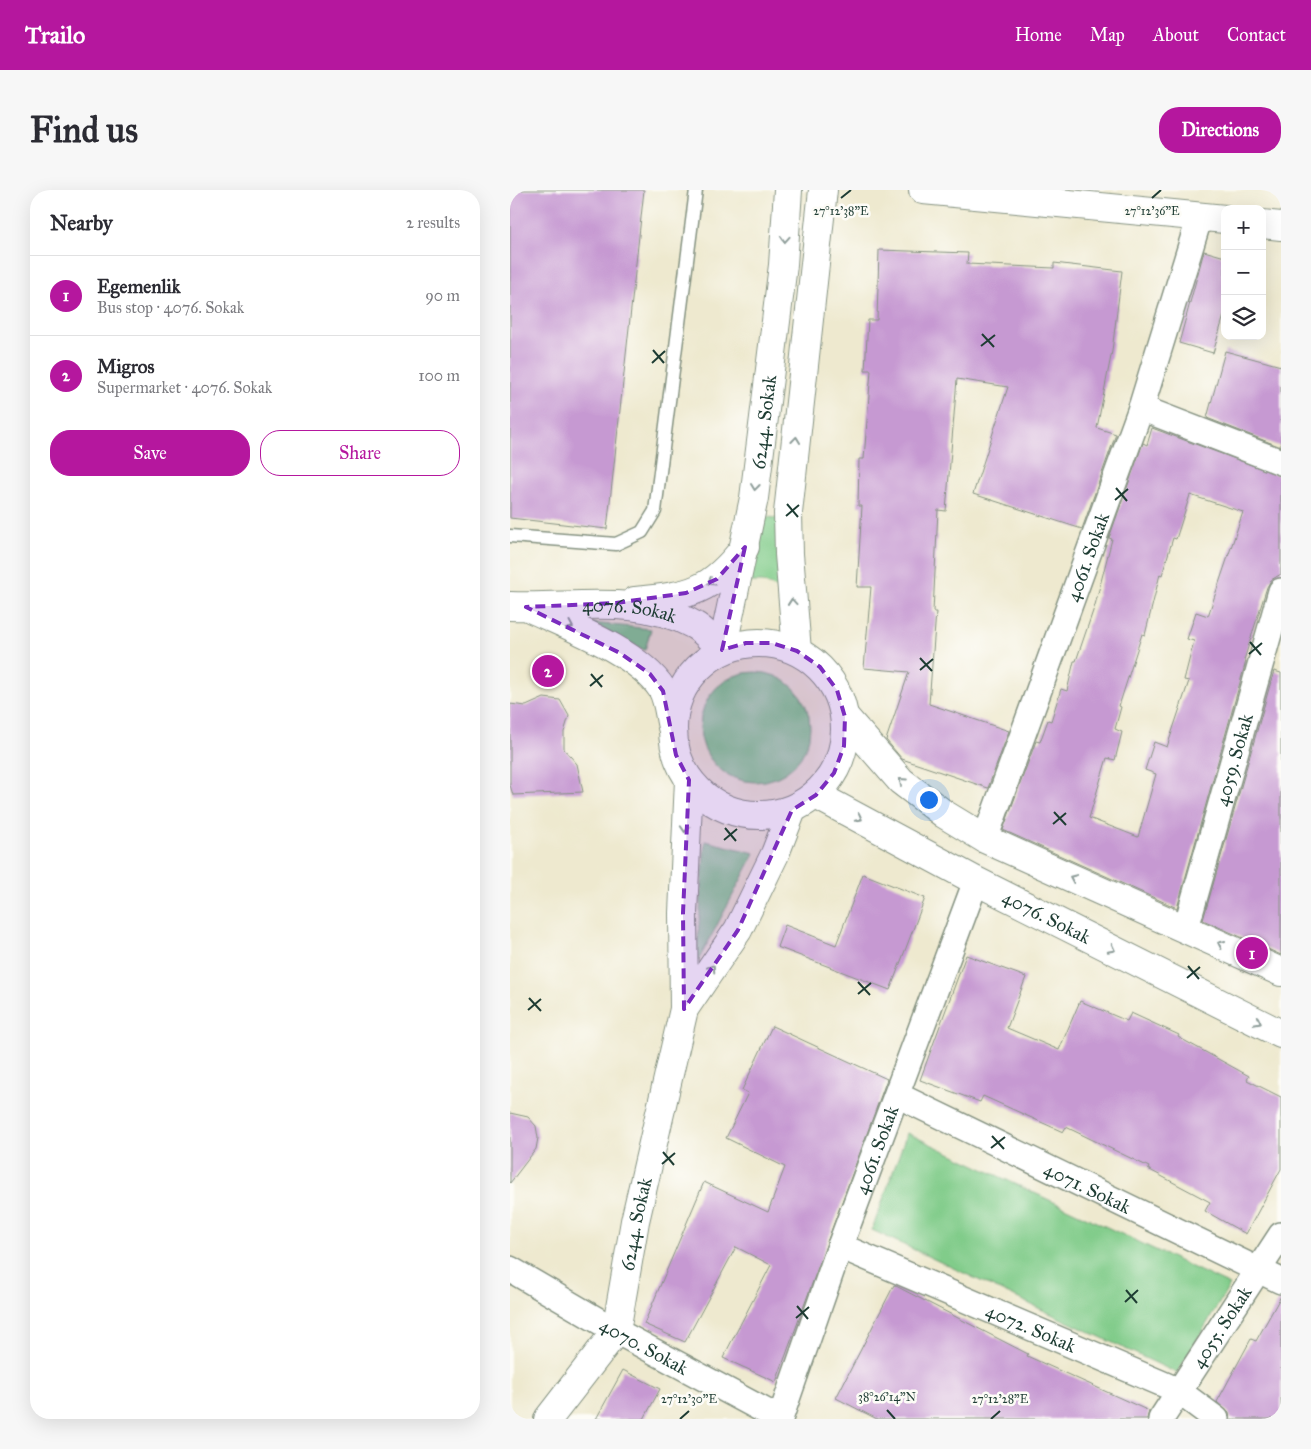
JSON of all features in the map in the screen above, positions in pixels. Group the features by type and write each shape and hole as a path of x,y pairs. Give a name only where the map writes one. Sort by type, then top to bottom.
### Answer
{"main road":[{"name":"6244. Sokak","path":"722,650 754,498 782,275 788,190"},
{"name":"6244. Sokak","path":"796,650 788,513 823,190"},
{"path":"923,190 1212,218"},
{"path":"1266,224 1281,226"},
{"path":"616,603 669,596 701,588 717,579 730,567 745,547"},
{"name":"4076. Sokak","path":"518,606 616,603 660,611 695,625 722,650"},
{"name":"4076. Sokak","path":"518,606 586,633 650,674 663,691 672,726"},
{"path":"746,643 772,643 796,650 820,667 837,690 845,717 844,746 834,773 816,795 792,810 764,816 736,813 710,800 689,780 676,755 672,726 676,703 686,681 702,663 722,650 746,643"},
{"path":"845,717 901,780 944,814 985,839 1281,972"},
{"name":"6244. Sokak","path":"548,1419 616,1331 635,1221 684,1009 683,913 689,780"},
{"name":"4076. Sokak","path":"816,795 976,880 1281,1034"},
{"name":"6244. Sokak","path":"684,1009 738,930 775,854 792,810"}],"street":[{"name":"4061. Sokak","path":"985,839 1212,218"},
{"path":"1141,408 1281,462"},
{"name":"4059. Sokak","path":"1186,928 1281,591"},
{"name":"4061. Sokak","path":"780,1419 840,1246 976,880"},
{"name":"4071. Sokak","path":"897,1095 1270,1275"},
{"name":"4055. Sokak","path":"1161,1419 1177,1390 1270,1275 1281,1235"},
{"name":"4072. Sokak","path":"840,1246 1177,1390 1216,1419"},
{"name":"4070. Sokak","path":"510,1269 616,1331 780,1419"}],"lane":[{"path":"510,536 616,544 642,532 655,511 696,190"}],"highlighted area":[{"path":"745,547 722,650 746,643 772,643 797,651 820,667 837,690 845,717 844,746 834,773 816,795 792,810 738,930 684,1009 683,913 689,780 676,755 663,691 650,674 620,653 526,607 616,603 686,593 717,579"}],"green space":[{"path":"763,516 780,519 779,589 762,582 750,582"},
{"path":"592,623 651,629 645,650 644,650"},
{"path":"755,672 776,676 794,688 806,706 810,727 806,748 794,766 776,778 755,782 734,778 716,766 704,748 700,727 704,706 716,688 734,676"},
{"path":"705,841 755,853 696,965"},
{"path":"907,1133 1230,1285 1177,1373 872,1230"}],"building":[{"path":"510,190 644,190 607,529 510,518"},
{"path":"879,250 968,253 967,264 1054,268 1054,263 1122,271 1112,351 1097,428 1116,434 1082,529 973,494 1008,387 957,379 946,511 938,510 933,612 936,612 929,704 1009,731 988,788 902,759 886,740 909,672 864,668 871,587 857,587 862,506 858,506 859,459 864,459 871,370 865,370 868,320 877,320"},
{"path":"1204,251 1221,256 1221,326 1213,353 1179,343"},
{"path":"1225,351 1281,366 1281,447 1207,418"},
{"path":"1152,428 1281,476 1281,574 1271,580 1267,587 1244,660 1246,661 1177,908 1003,830 1036,741 1040,742 1048,720 1051,721 1061,689 1067,691 1074,661 1076,661 1095,605 1112,539 1109,538 1143,443 1147,445","holes":["1190,495 1243,512 1208,616 1196,612 1187,639 1194,641 1184,680 1189,681 1167,747 1154,742 1145,770 1156,774 1138,837 1089,818 1107,758 1115,760 1122,732 1115,729 1121,707 1119,706 1142,634 1145,635 1160,574 1162,575 1173,538 1176,539"]},
{"path":"1274,671 1281,673 1281,955 1203,920"},
{"path":"544,698 560,700 569,716 564,732 564,749 577,764 583,792 513,795 510,785 510,704 526,706"},
{"path":"863,874 925,898 890,990 777,947 785,925 836,945"},
{"path":"966,955 1026,977 1007,1028 1059,1050 1080,1001 1127,1021 1131,1013 1179,1035 1178,1037 1249,1076 1247,1080 1281,1097 1281,1169 1246,1234 1205,1211 1210,1202 1148,1169 1149,1167 1066,1127 1063,1132 983,1096 980,1102 920,1080"},
{"path":"772,1026 887,1079 776,1382 723,1358 771,1265 736,1247 685,1342 644,1324 704,1182 768,1212 785,1167 726,1138 748,1093 742,1090"},
{"path":"510,1113 528,1117 536,1126 538,1138 536,1149 510,1183"},
{"path":"894,1285 1028,1354 1027,1356 1149,1411 1147,1419 877,1419 836,1398"},
{"path":"1281,1296 1281,1419 1230,1419 1229,1413 1217,1402 1251,1339 1256,1341"},
{"path":"623,1370 660,1389 644,1419 596,1419"}],"place":[{"name":"Migros","path":"548,671"},
{"name":"Egemenlik","path":"1252,953"}]}
